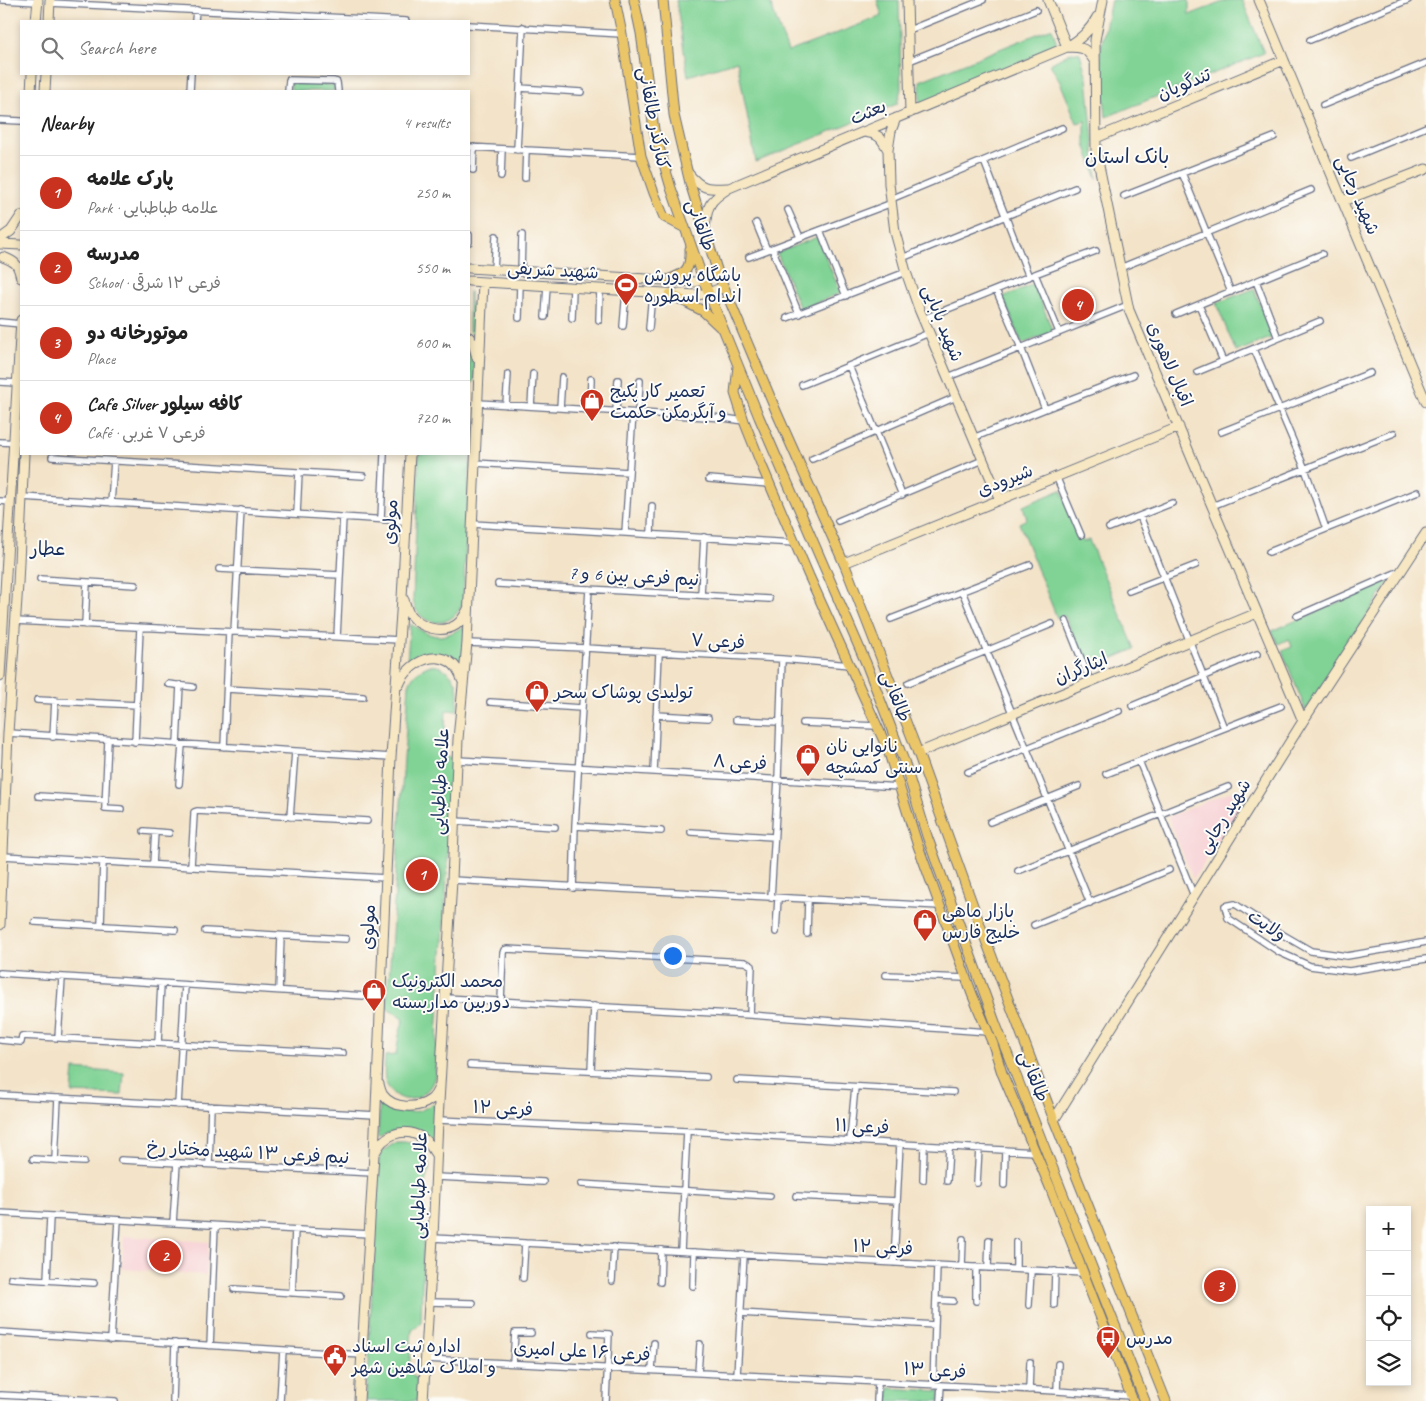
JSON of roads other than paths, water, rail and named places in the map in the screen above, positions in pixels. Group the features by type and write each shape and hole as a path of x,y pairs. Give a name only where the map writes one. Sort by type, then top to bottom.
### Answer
{"main road":[{"name":"کنارگذر طالقانی","path":"614,0 622,34 641,156 664,217 685,228"},
{"name":"طالقانی","path":"634,0 641,34 654,130 688,239 738,366 801,516 866,663 904,761 924,828 996,1025 1145,1401"},
{"name":"طالقانی","path":"663,0 674,115 688,173 723,287 844,563 918,753 1054,1120 1166,1401"},
{"path":"667,280 686,272 690,259 688,239"},
{"path":"670,294 703,311 724,332"},
{"path":"738,366 734,393 744,421 794,542 888,750 917,843 966,978 1132,1399"},
{"path":"924,828 927,870"}],"street":[{"path":"3,0 38,1 36,20"},
{"path":"165,0 165,9"},
{"path":"907,0 910,112"},
{"path":"908,30 983,0"},
{"path":"1048,0 1067,47 1080,47 1087,50 1095,63"},
{"name":"شهید رجایی","path":"1259,0 1426,402"},
{"path":"1310,40 1408,0"},
{"path":"49,20 50,1 321,19 374,20"},
{"name":"بعثت","path":"705,229 709,205 717,196 729,188 1067,47 1083,37 1093,25 1103,3"},
{"name":"اقبال لاهوری","path":"1103,3 1095,40 1096,151 1129,310 1303,721"},
{"path":"195,20 196,10"},
{"path":"909,61 1036,10"},
{"path":"240,20 241,13"},
{"path":"267,14 267,20"},
{"path":"470,24 622,34"},
{"path":"517,150 523,27"},
{"name":"تندگویان","path":"1096,138 1284,60"},
{"path":"1323,105 1426,63"},
{"path":"31,90 32,75"},
{"path":"45,90 46,75"},
{"path":"190,90 191,75"},
{"path":"318,81 319,75"},
{"path":"288,90 289,80 337,82 338,90"},
{"path":"520,88 581,92"},
{"name":"شهید بابایی","path":"896,118 891,131 888,150 889,184 902,258 923,319 1000,500"},
{"path":"0,120 20,121"},
{"path":"1352,158 1426,127"},
{"path":"749,257 891,201 1062,128"},
{"path":"864,132 874,133 882,138 888,150"},
{"path":"1124,196 1274,137"},
{"path":"473,170 472,147 641,156"},
{"path":"501,176 502,149"},
{"path":"525,178 526,150"},
{"path":"984,161 1004,216 1059,332"},
{"path":"1343,201 1426,169"},
{"path":"688,173 700,186 715,189 729,188"},
{"path":"1182,173 1231,292"},
{"path":"902,258 1074,188"},
{"path":"1120,268 1311,190"},
{"path":"788,210 800,237"},
{"path":"0,239 11,231 20,218"},
{"path":"756,223 770,249 799,314"},
{"path":"820,230 846,296"},
{"path":"521,272 522,235"},
{"path":"494,270 496,236"},
{"path":"0,244 20,245"},
{"path":"923,319 1096,252"},
{"path":"1176,314 1322,254"},
{"path":"2,257 20,258"},
{"path":"2,257 14,261 20,274"},
{"name":"شهید شریفی","path":"470,268 695,282 718,273"},
{"path":"787,318 906,272"},
{"path":"623,326 627,291 635,285 634,281 630,278"},
{"name":"شهید شریفی","path":"470,281 697,295 709,293 723,287"},
{"path":"1256,281 1278,338"},
{"name":"علامه طباطبایی","path":"422,1401 433,1238 458,739 469,608 483,282"},
{"path":"519,318 520,284"},
{"path":"545,317 547,286"},
{"path":"572,318 573,287"},
{"path":"599,320 600,289"},
{"path":"996,290 1045,408"},
{"path":"650,328 652,293"},
{"path":"948,377 1128,305"},
{"path":"1199,305 1223,362"},
{"path":"1197,372 1320,321"},
{"path":"0,322 20,324"},
{"path":"802,385 929,333"},
{"path":"470,339 480,368"},
{"path":"0,676 10,502 18,443 20,344"},
{"path":"1254,349 1305,468 1326,529"},
{"path":"849,366 902,494"},
{"path":"1221,432 1370,373"},
{"path":"506,405 508,374"},
{"path":"531,406 533,374"},
{"path":"973,438 1045,408 1133,375"},
{"path":"560,408 562,377"},
{"path":"590,410 591,378"},
{"path":"616,412 618,380"},
{"path":"625,533 629,472 640,381"},
{"path":"0,382 18,383"},
{"path":"812,459 956,397"},
{"path":"478,403 724,418 744,421"},
{"name":"شیرودی","path":"844,563 1179,427"},
{"path":"1212,506 1394,433"},
{"path":"0,442 18,443"},
{"path":"0,925 8,733 24,455"},
{"path":"381,519 384,455"},
{"name":"مولوی","path":"359,1400 378,1082 391,757 400,640 410,455"},
{"path":"52,457 363,476"},
{"path":"838,522 983,460"},
{"path":"111,503 114,461"},
{"path":"475,463 629,472"},
{"path":"297,514 299,472"},
{"path":"1056,476 1081,535"},
{"path":"709,479 769,484"},
{"path":"1269,552 1418,492"},
{"path":"22,497 405,521"},
{"path":"0,502 10,502"},
{"path":"1109,528 1172,503"},
{"path":"650,534 652,506"},
{"path":"224,747 241,510"},
{"path":"1140,516 1224,728"},
{"path":"337,637 343,517"},
{"path":"472,524 794,542"},
{"name":"شهید رجایی","path":"1054,1120 1303,721 1426,533"},
{"path":"701,595 704,537"},
{"path":"891,619 1030,565"},
{"path":"1129,591 1196,565"},
{"path":"218,569 340,575"},
{"path":"1296,616 1402,570"},
{"path":"40,579 135,585"},
{"path":"85,625 87,582"},
{"name":"نیم فرعی بین 6 و 7","path":"498,584 769,598"},
{"path":"573,888 588,589"},
{"path":"962,591 1090,903"},
{"path":"402,598 410,615 425,626 441,630 459,623 469,608"},
{"name":"ایثارگران","path":"918,753 1257,613"},
{"path":"15,621 400,640"},
{"path":"1066,621 1090,681"},
{"path":"908,683 1052,624"},
{"path":"135,742 140,628"},
{"name":"فرعی ۷","path":"467,643 782,659 850,665"},
{"path":"654,772 659,653"},
{"path":"1132,706 1256,654"},
{"path":"396,694 403,675 419,661 425,659 444,659 450,662 460,672 463,686"},
{"path":"776,932 774,837 782,659"},
{"path":"0,681 11,682"},
{"path":"168,684 193,686"},
{"path":"179,784 180,685"},
{"path":"227,689 363,697"},
{"path":"37,700 137,705"},
{"path":"53,736 55,700"},
{"path":"490,702 581,708"},
{"path":"1106,774 1282,706"},
{"path":"968,772 1119,711"},
{"path":"656,714 708,718"},
{"path":"736,720 780,722"},
{"path":"803,723 877,726"},
{"path":"8,733 391,757"},
{"path":"108,740 105,808 122,809"},
{"path":"290,817 295,752"},
{"name":"فرعی ۸","path":"458,760 900,787"},
{"path":"1139,761 1194,896"},
{"path":"990,822 1079,786"},
{"path":"1018,871 1228,787"},
{"path":"38,796 105,800"},
{"path":"192,866 194,812 197,811 366,821"},
{"path":"455,820 555,826"},
{"path":"575,826 661,831"},
{"path":"144,831 169,833"},
{"path":"153,864 155,832"},
{"path":"691,832 774,837"},
{"path":"3,856 386,878"},
{"path":"100,925 103,861"},
{"path":"1034,926 1169,870"},
{"path":"452,880 573,888 940,906"},
{"path":"807,934 808,900"},
{"name":"ولایت","path":"1426,942 1347,956 1311,951 1273,930 1235,904 1224,906 1228,918 1279,952 1310,966 1349,971 1426,959"},
{"path":"35,922 175,930"},
{"path":"205,931 346,939"},
{"path":"279,990 281,936"},
{"path":"501,1001 503,953 507,949 745,962 752,966 750,1015"},
{"path":"0,974 381,997"},
{"path":"886,975 966,978"},
{"path":"58,1038 62,978"},
{"path":"158,1043 161,984"},
{"path":"178,1105 185,985"},
{"path":"446,998 750,1015 988,1032"},
{"path":"591,1071 594,1006"},
{"path":"0,1040 21,1042 22,1036 344,1053"},
{"path":"470,1065 706,1077"},
{"path":"737,1080 953,1092"},
{"path":"378,1082 383,1096 393,1104 404,1106 428,1102 433,1098 440,1085"},
{"path":"850,1140 855,1087"},
{"path":"0,1095 376,1115"},
{"path":"56,1160 58,1098"},
{"path":"209,1164 211,1106"},
{"name":"فرعی ۱۲","path":"438,1120 687,1131"},
{"path":"681,1251 687,1131"},
{"name":"فرعی ۱۱","path":"687,1131 1036,1152"},
{"path":"374,1154 388,1137 397,1133 407,1133 418,1135 429,1144 436,1155"},
{"path":"894,1263 900,1144"},
{"path":"923,1180 924,1145"},
{"path":"947,1181 949,1146"},
{"path":"977,1183 979,1148"},
{"path":"1004,1184 1005,1150"},
{"path":"33,1159 84,1162"},
{"name":"نیم فرعی ۱۳ شهید مختار رخ","path":"122,1160 373,1174"},
{"path":"173,1223 177,1163"},
{"path":"436,1177 543,1182"},
{"path":"581,1184 770,1196"},
{"path":"796,1196 897,1201"},
{"path":"0,1214 368,1234"},
{"path":"47,1280 50,1217"},
{"path":"111,1340 118,1220"},
{"path":"210,1346 215,1226"},
{"path":"292,1293 295,1230"},
{"name":"فرعی ۱۲","path":"433,1238 1083,1273"},
{"path":"962,1266 963,1239"},
{"path":"988,1268 989,1240"},
{"path":"1016,1242 1016,1269"},
{"path":"523,1278 525,1243"},
{"path":"612,1281 614,1247"},
{"path":"660,1282 661,1250"},
{"path":"693,1286 694,1252"},
{"path":"737,1374 744,1254"},
{"path":"933,1385 937,1266"},
{"path":"976,1267 976,1301"},
{"path":"1029,1305 1031,1270"},
{"path":"1054,1305 1055,1271"},
{"path":"11,1278 94,1283"},
{"path":"234,1290 341,1296"},
{"path":"936,1300 952,1301"},
{"path":"429,1302 473,1303"},
{"path":"740,1313 935,1325"},
{"path":"0,1332 362,1355"},
{"path":"513,1363 515,1333 531,1333"},
{"path":"592,1333 609,1334 606,1401"},
{"path":"652,1370 654,1343"},
{"path":"173,1401 175,1344"},
{"path":"698,1372 700,1344"},
{"path":"280,1401 283,1350"},
{"name":"فرعی ۱۶ علی امیری","path":"425,1359 737,1374"},
{"path":"1029,1390 1030,1362"},
{"path":"1057,1391 1058,1364"},
{"name":"فرعی ۱۳","path":"737,1374 878,1383 1057,1391 1132,1399"},
{"path":"877,1401 878,1383"},
{"path":"940,1401 941,1385"},
{"path":"0,1395 115,1401"}],"place":[{"name":"Cafe Silver کافه سیلور","path":"1078,305"},
{"name":"باشگاه پرورش اندام اسطوره","path":"626,306"},
{"name":"تعمیر کار پکیج و آبگرمکن حکمت","path":"592,422"},
{"name":"تولیدی پوشاک سحر","path":"537,713"},
{"name":"نانوایی نان سنتی کمشچه","path":"808,777"},
{"name":"پارک علامه","path":"422,875"},
{"name":"بازار ماهی خلیج فارس","path":"925,942"},
{"name":"محمد الکترونیک دوربین مداربسته","path":"374,1012"},
{"name":"مدرسه","path":"165,1256"},
{"name":"موتورخانه دو","path":"1220,1286"},
{"name":"مدرس","path":"1108,1359"},
{"name":"اداره ثبت اسناد و املاک شاهین شهر","path":"335,1377"}],"district":[{"name":"بانک استان","path":"1127,156"},
{"name":"عطار","path":"48,548"}]}
